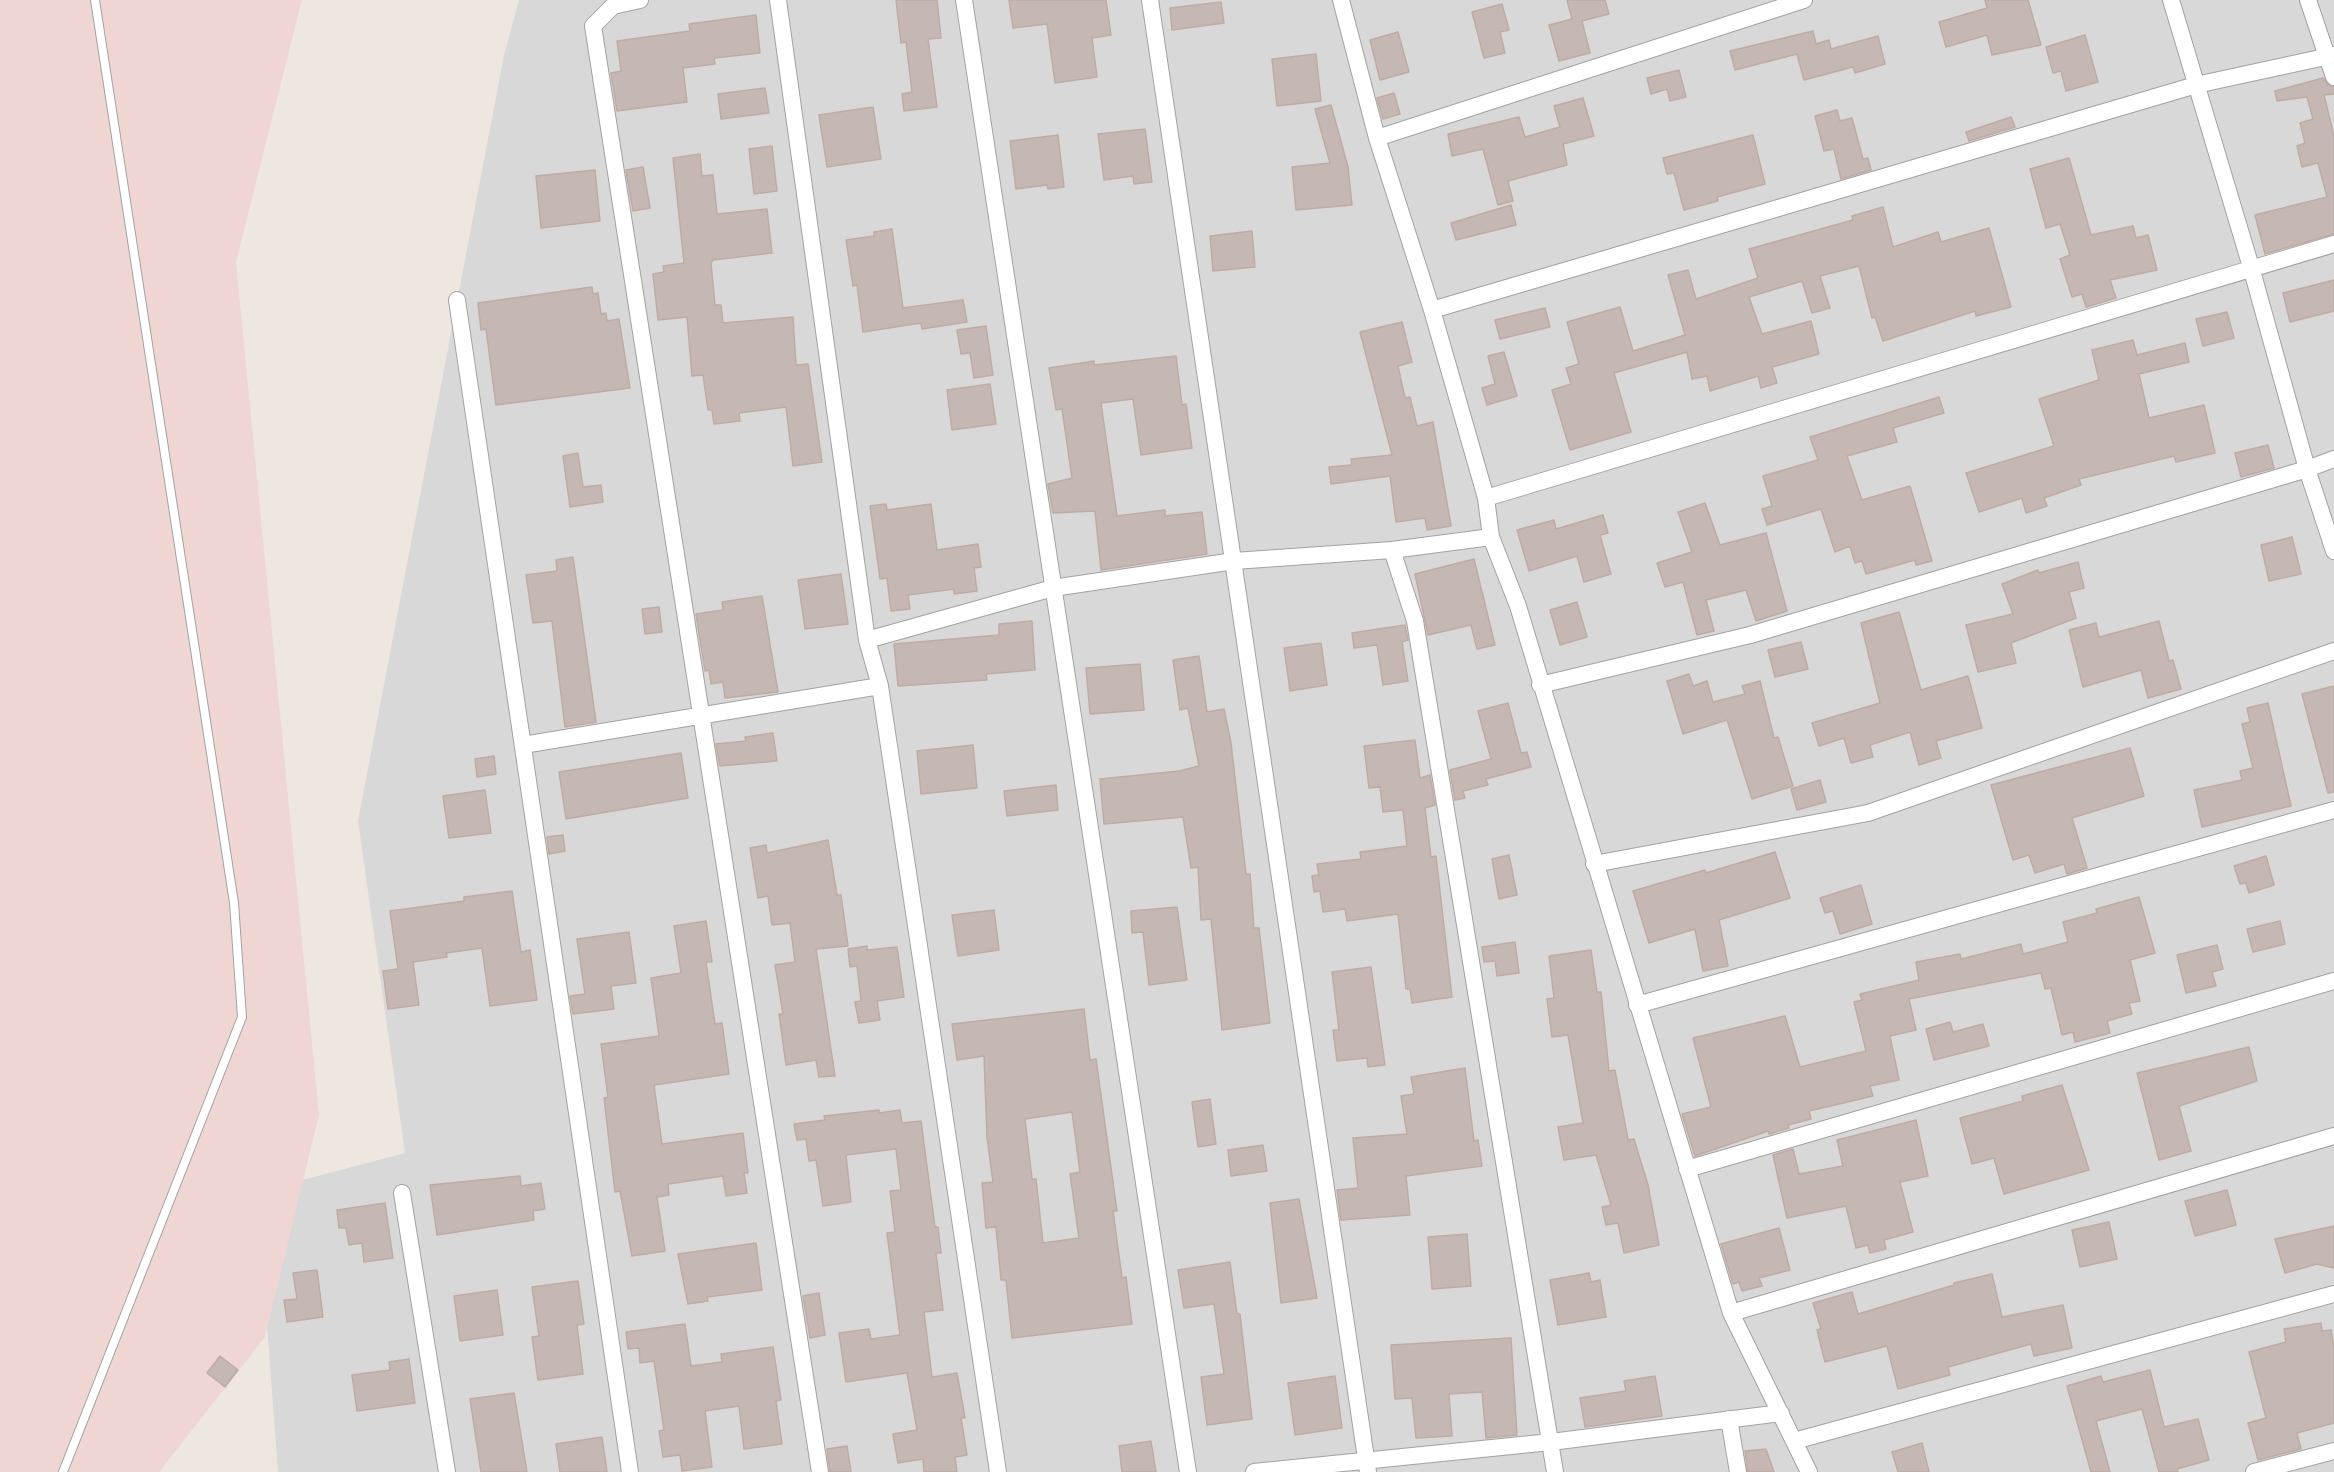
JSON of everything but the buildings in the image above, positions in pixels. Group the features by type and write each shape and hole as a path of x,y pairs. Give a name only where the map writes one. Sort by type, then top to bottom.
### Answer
{"street":[{"path":"640,0 613,6 593,26 820,1472"},
{"path":"778,0 867,640 880,686 998,1472"},
{"path":"964,0 1188,1472"},
{"path":"1150,0 1367,1467"},
{"path":"1341,0 1377,138 1432,310 1486,498 1491,537 1518,606 1731,1313 1809,1472"},
{"path":"1377,138 1804,0"},
{"path":"2171,0 2251,267 2307,469 2334,551"},
{"path":"2308,0 2330,56 2334,77"},
{"path":"1432,310 2196,85 2330,56"},
{"path":"1486,498 2334,244"},
{"path":"457,300 630,1472"},
{"path":"1540,685 1750,634 2307,469 2334,459"},
{"path":"867,640 1053,588 1234,561 1392,549 1491,537"},
{"path":"1392,549 1415,621 1555,1472"},
{"path":"1594,864 1868,813 2334,651"},
{"path":"523,745 880,686"},
{"path":"1637,1005 2334,810"},
{"path":"1687,1169 2334,981"},
{"path":"1731,1313 2334,1136"},
{"path":"402,1193 447,1472"},
{"path":"1794,1441 2334,1294"},
{"path":"1254,1472 1367,1467 1781,1413"},
{"path":"1729,1419 1738,1472"},
{"path":"2254,1472 2334,1451"}],"lane":[{"path":"63,1472 242,1017 234,903 95,0"}],"shaded area":[{"path":"0,0 302,0 236,262 319,1115 265,1337 159,1472 0,1472"},
{"path":"519,0 2334,0 2334,1472 278,1472 257,1192 405,1153 358,821 504,55"}]}
